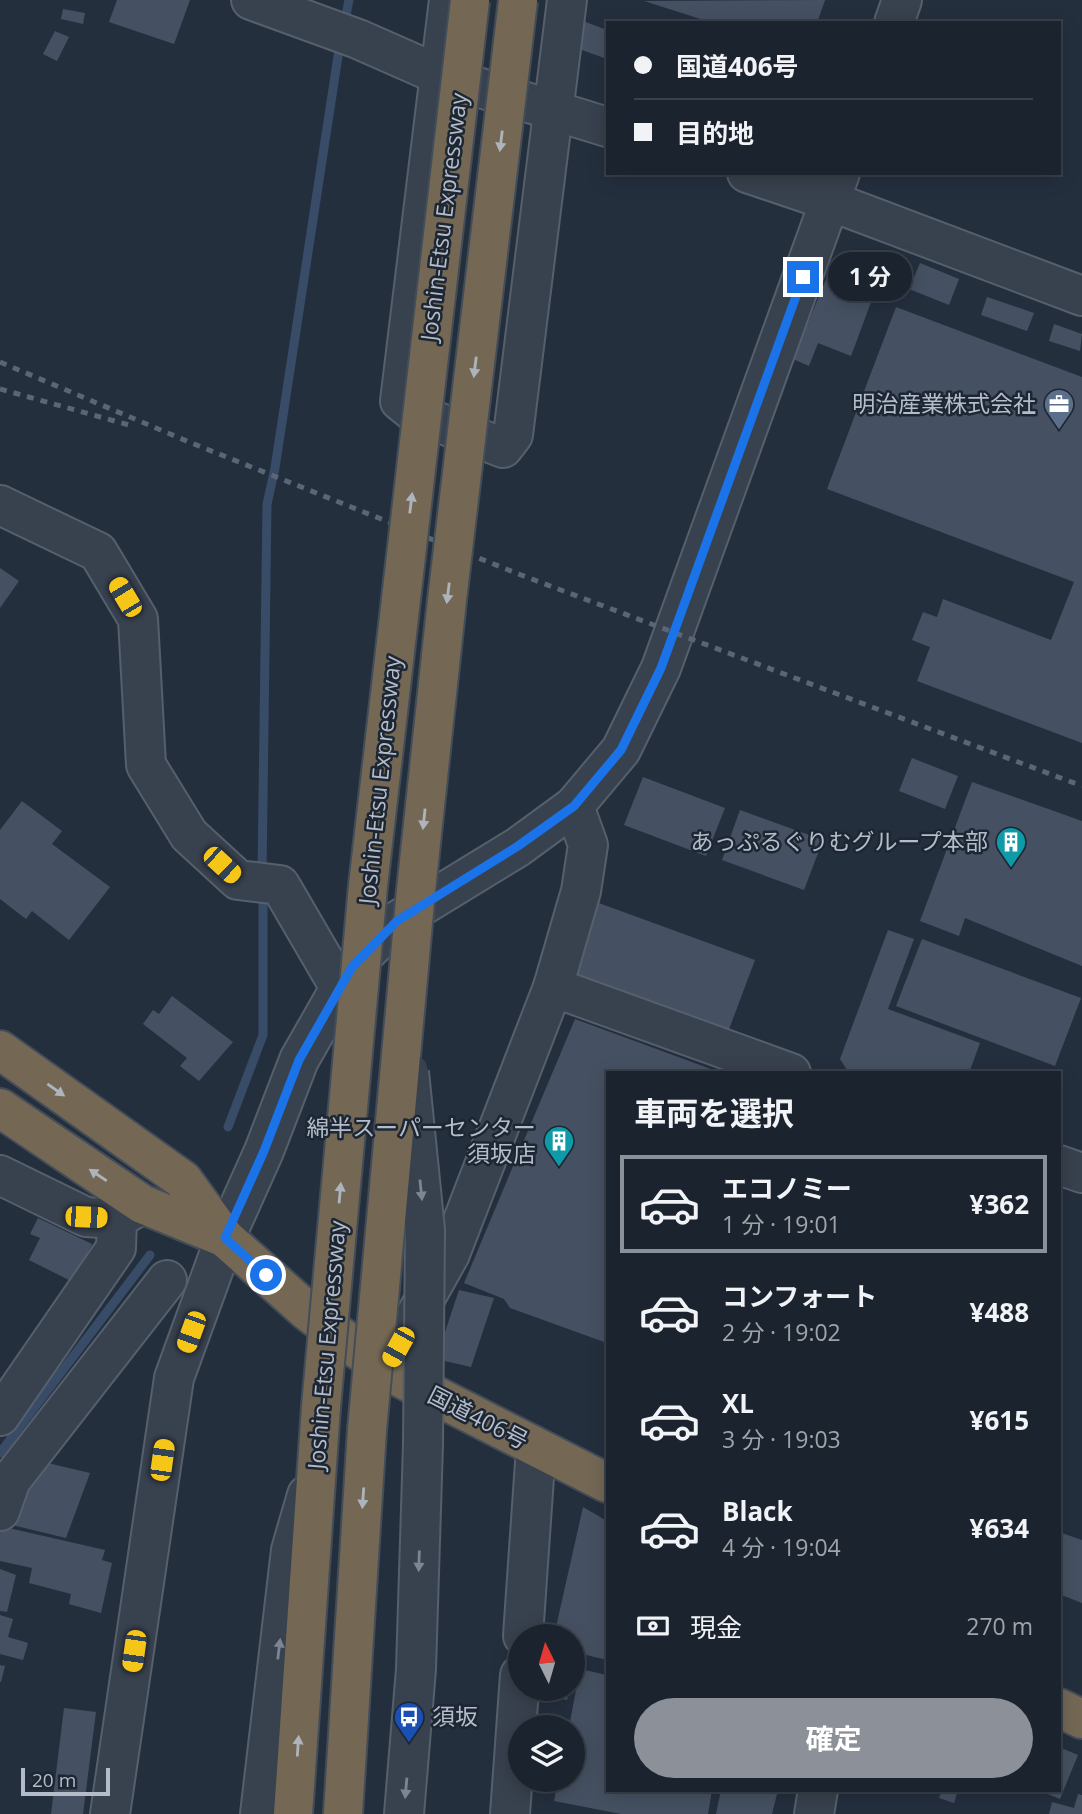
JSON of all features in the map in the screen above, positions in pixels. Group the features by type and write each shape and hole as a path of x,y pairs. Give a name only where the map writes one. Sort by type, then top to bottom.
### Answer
{"highway":[{"name":"Joshin-Etsu Expressway","path":"293,1814 321,1407 368,886 470,0"},
{"name":"Joshin-Etsu Expressway","path":"343,1814 367,1430 404,1024 445,614 518,0"},
{"name":"国道406号","path":"0,1051 183,1180 225,1238 307,1311 385,1370 606,1483"},
{"name":"国道406号","path":"0,1108 130,1211 225,1238"},
{"path":"1061,1709 1082,1719"}],"street":[{"path":"251,0 358,39 442,76 606,127"},
{"path":"449,0 442,76 425,178 400,401 415,413 503,448 513,435 567,0"},
{"path":"895,21 902,0"},
{"path":"760,175 835,187 1082,296"},
{"path":"110,1814 174,1378 225,1238 264,1151 299,1060 352,967 397,921 518,846 574,806 621,750 661,668 835,187"},
{"path":"0,505 98,552 138,619 146,765 189,835 238,880 280,885 340,988"},
{"path":"385,1370 450,1255 553,987 581,891 588,845 574,806"},
{"path":"553,987 785,1071"},
{"path":"404,1024 425,1230 423,1444 416,1669 404,1814"},
{"path":"1061,1166 1082,1173"},
{"path":"0,1175 86,1217 130,1211 116,1248 0,1416"},
{"path":"4,1490 167,1280"},
{"path":"524,1624 536,1448"},
{"path":"260,1814 291,1550 317,1460"},
{"path":"510,1814 518,1701"},
{"path":"814,1814 818,1792"}],"building":[{"path":"117,0 190,0 174,44 109,22"},
{"path":"825,0 818,21 707,21 644,1"},
{"path":"63,9 85,13 83,24 61,19"},
{"path":"575,18 606,30 606,59 565,44"},
{"path":"55,31 69,37 57,61 43,54"},
{"path":"834,260 880,278 851,356 818,343 809,366 793,359"},
{"path":"920,263 959,279 949,305 909,289"},
{"path":"987,297 1034,313 1027,331 981,315"},
{"path":"896,307 1082,377 1082,743 917,681 930,647 912,640 923,612 937,617 943,599 1051,640 1074,582 827,489"},
{"path":"1054,324 1082,334 1080,351 1049,341"},
{"path":"0,568 19,581 0,608"},
{"path":"912,758 958,776 945,809 899,791"},
{"path":"643,777 725,808 706,856 624,825"},
{"name":"あっぷるぐりむグループ本部","path":"972,782 1082,821 1082,966 965,918 959,936 920,921"},
{"path":"22,801 62,831 52,844 110,887 69,940 32,911 26,919 0,899 0,830"},
{"path":"740,810 823,840 804,890 722,860"},
{"path":"596,902 755,960 728,1032 570,974"},
{"path":"888,930 914,939 888,1009 980,1043 970,1071 848,1071 840,1059"},
{"path":"922,939 1081,998 1055,1066 896,1006"},
{"path":"172,996 233,1042 199,1081 180,1066 187,1058 143,1024 153,1010 159,1014"},
{"name":"綿半スーパーセンター 須坂店","path":"575,1019 716,1071 606,1071 606,1343 510,1308 504,1299 464,1283"},
{"path":"38,1218 92,1244 73,1282 29,1260 40,1238 30,1234"},
{"path":"459,1290 494,1298 471,1367 436,1359"},
{"path":"35,1460 90,1473 66,1538 8,1524"},
{"path":"583,1507 606,1520 606,1660 585,1655 585,1624 557,1624"},
{"path":"0,1526 105,1550 102,1560 112,1563 101,1613 69,1604 71,1594 29,1583 32,1568 0,1561"},
{"path":"1061,1533 1082,1540 1082,1603 1061,1595"},
{"path":"0,1569 16,1575 7,1612 0,1611"},
{"path":"0,1615 13,1619 8,1637 28,1643 23,1660 0,1654"},
{"path":"0,1665 5,1666 1,1682 0,1682"},
{"path":"585,1670 606,1675 606,1792 712,1792 708,1814 621,1814 554,1801 556,1792 585,1792 585,1715 571,1715 574,1701 585,1701"},
{"path":"64,1708 96,1712 83,1814 51,1814"},
{"path":"1061,1748 1078,1755 1060,1799 1043,1792 1061,1792"},
{"path":"721,1792 778,1792 772,1814 716,1814"},
{"path":"941,1792 957,1792 954,1803 939,1798"},
{"path":"1078,1794 1082,1795 1082,1814 1049,1814 1052,1802 1074,1808"}],"waterway":[{"path":"344,26 349,0"},
{"path":"262,873 267,504 275,468 340,43"},
{"path":"228,1127 263,1035 263,891"},
{"path":"0,1453 150,1255"}],"railway":[{"path":"0,362 189,442 521,575 1082,786"},
{"path":"0,389 129,425"}],"place":[{"name":"明治産業株式会社","path":"1059,431"},
{"name":"あっぷるぐりむグループ本部","path":"1011,869"},
{"name":"綿半スーパーセンター 須坂店","path":"559,1168"},
{"name":"須坂","path":"409,1744"}],"route":[{"path":"266,1275 225,1238 264,1151 299,1060 352,967 397,921 518,846 574,806 621,750 661,668 803,277"}]}
